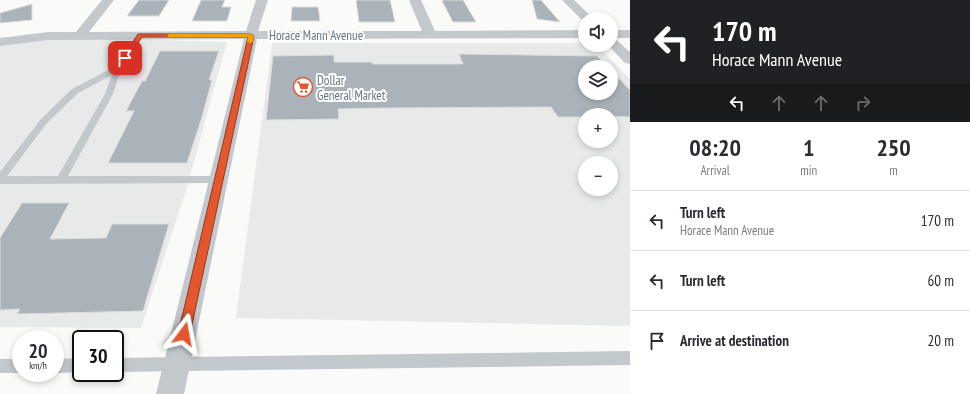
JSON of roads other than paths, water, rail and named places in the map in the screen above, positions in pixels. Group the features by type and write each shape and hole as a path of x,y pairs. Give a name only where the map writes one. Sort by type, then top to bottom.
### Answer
{"street":[{"path":"79,36 108,0"},
{"path":"170,394 251,36 262,0"},
{"path":"415,0 430,34"},
{"path":"568,0 581,12"},
{"name":"Horace Mann Avenue","path":"0,42 33,36 578,34"},
{"path":"618,34 630,34"},
{"path":"618,48 630,60"}],"lane":[{"path":"61,180 109,94 117,69 140,36"},
{"path":"0,180 44,121 75,91 117,69"},
{"path":"0,180 219,180"},
{"path":"124,365 630,358"},
{"path":"0,366 12,366"}],"place":[{"name":"Dollar General Market","path":"303,87"}]}
